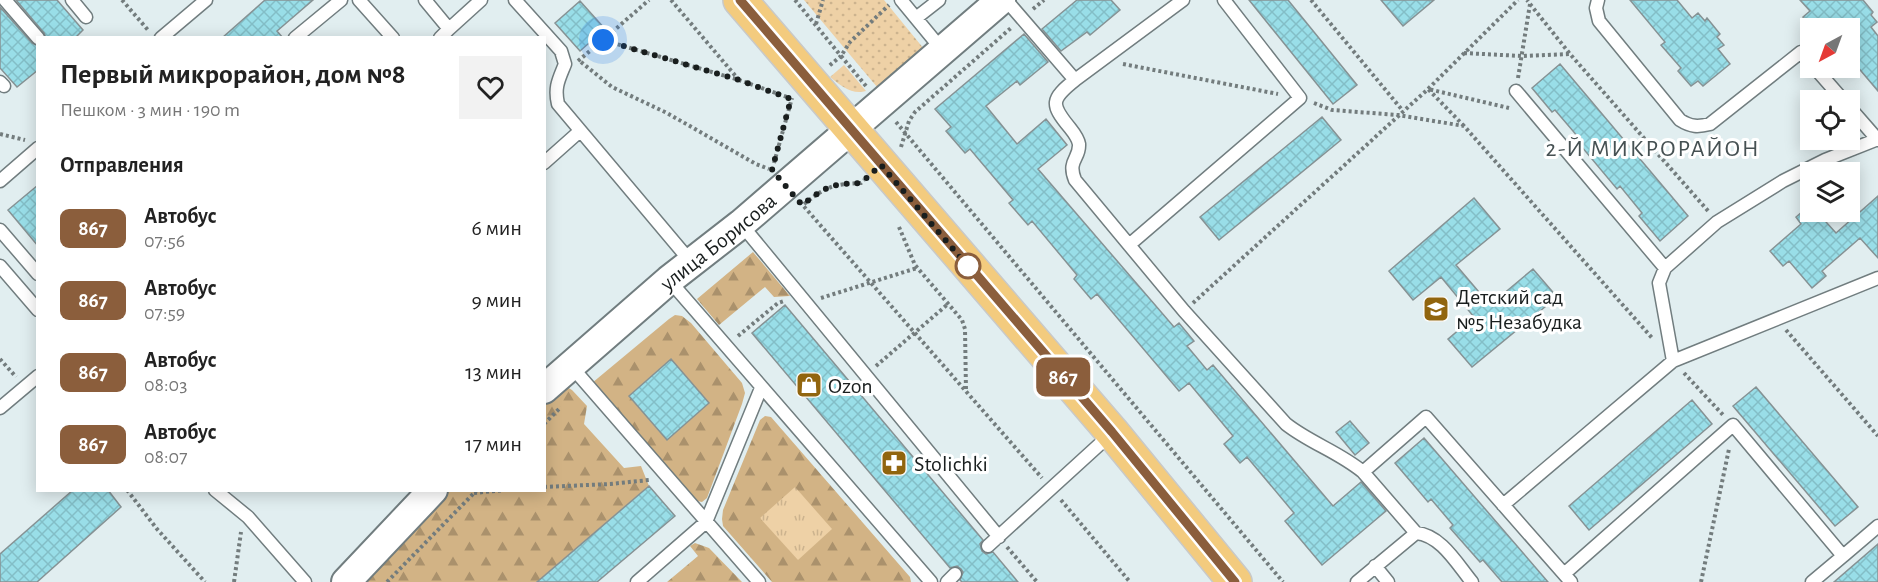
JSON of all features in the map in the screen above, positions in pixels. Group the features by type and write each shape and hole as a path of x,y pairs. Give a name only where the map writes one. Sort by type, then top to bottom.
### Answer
{"main road":[{"path":"740,0 851,130 870,180 1112,432 1235,582"}],"street":[{"name":"улица Борисова","path":"546,388 578,375 669,280 691,262 741,224 794,196 851,130 943,51 1012,9"},
{"path":"346,582 431,492"}],"lane":[{"path":"5,0 36,36"},
{"path":"72,0 86,17"},
{"path":"163,36 206,0"},
{"path":"298,36 341,0"},
{"path":"359,0 391,36"},
{"path":"425,0 444,33 481,0"},
{"path":"515,0 561,51 565,64 556,82 555,92 558,104 691,262"},
{"path":"901,0 943,51"},
{"path":"916,18 939,0"},
{"path":"1006,0 1075,80"},
{"path":"1183,0 1060,92 1056,100 1057,113 1077,137 1079,146 1072,165 1075,180 1184,311 1286,424 1301,436 1347,459 1363,472 1416,533 1426,534 1437,540 1472,582"},
{"path":"1130,245 1300,98 1224,0"},
{"path":"1598,0 1596,8 1599,21 1680,120 1689,126 1698,127 1710,124 1800,53"},
{"path":"1824,78 1834,90"},
{"path":"1516,91 1665,268"},
{"path":"1673,361 1659,283 1665,268 1717,222 1783,181 1825,160 1878,140 1860,119"},
{"path":"546,161 580,131"},
{"path":"0,181 33,144"},
{"path":"741,224 999,537"},
{"path":"0,230 36,272"},
{"path":"0,266 36,308"},
{"path":"1503,505 1673,361 1878,278"},
{"path":"669,280 931,582"},
{"path":"578,375 759,582"},
{"path":"0,408 36,378"},
{"path":"637,582 706,522 761,388"},
{"path":"1363,472 1426,417 1568,578 1733,425 1842,556"},
{"path":"988,546 1112,432"},
{"path":"218,492 244,514 305,582"},
{"path":"1812,582 1878,525"},
{"path":"1357,582 1416,533"},
{"path":"1376,566 1388,582"}],"path":[{"path":"122,0 152,36"},
{"path":"565,64 579,61 649,0"},
{"path":"671,0 739,80"},
{"path":"816,25 823,0"},
{"path":"894,0 850,42 841,56 1283,582"},
{"path":"1044,0 1012,9 915,112 909,121 902,145 870,180 843,183 794,196 1130,582"},
{"path":"1311,0 1403,111"},
{"path":"1184,311 1428,89 1518,0"},
{"path":"1528,2 1570,54 1717,222"},
{"path":"1516,91 1528,2"},
{"path":"579,61 590,72 612,87 667,113 756,164 772,170 791,99 739,80 603,40"},
{"path":"1464,53 1521,56 1570,54"},
{"path":"1102,60 1300,98 1332,110 1398,115 1464,126"},
{"path":"1428,89 1536,114"},
{"path":"1428,89 1733,425 1701,582"},
{"path":"0,134 33,144"},
{"path":"892,219 900,228 915,265 962,320 965,329 966,392"},
{"path":"866,375 948,304"},
{"path":"1777,319 1878,436"},
{"path":"0,358 24,387"},
{"path":"546,421 578,375"},
{"path":"546,487 610,484 668,477"},
{"path":"129,492 157,529 205,582"},
{"path":"387,582 475,492"},
{"path":"234,582 244,514"},
{"path":"999,537 1037,582"}],"green space":[{"path":"804,0 884,0 924,49 886,83 877,87"},
{"path":"844,65 866,91 851,91 830,77"},
{"path":"753,252 790,296 774,297 765,287 719,325 697,299"},
{"path":"675,315 682,316 691,323 742,383 745,393 707,498 702,502 697,501 691,495 592,383"},
{"path":"567,387 572,390 587,406 584,424 624,468 641,466 649,486 537,582 362,582 446,492 546,492 546,399"},
{"path":"765,416 771,417 910,577 911,582 772,582 723,526 722,519 723,510 760,420"},
{"path":"795,487 832,529 798,560 760,518"},
{"path":"695,543 709,548 742,582 667,582 698,556 690,546"}],"building":[{"path":"16,0 57,0 83,30 77,36 45,36"},
{"path":"265,0 313,0 277,31 281,36 224,36"},
{"path":"1077,0 1111,0 1120,10 1090,35 1087,32 1061,51 1042,29"},
{"path":"1249,0 1288,0 1357,85 1333,104"},
{"path":"1381,0 1434,0 1403,26"},
{"path":"1630,0 1677,0 1692,18 1698,13 1705,21 1707,18 1720,34 1717,37 1724,45 1718,49 1730,64 1703,86 1698,81 1691,86 1678,71 1681,68 1661,45 1665,42"},
{"path":"1800,0 1863,0 1873,12 1871,15 1877,22 1871,27 1878,36 1878,91 1860,70 1860,18 1804,18 1810,11"},
{"path":"580,1 605,29 580,51 555,23"},
{"path":"0,7 36,45 36,72 17,87 0,68"},
{"path":"1024,34 1048,62 1020,85 1017,81 986,106 1017,144 1046,119 1067,145 1038,169 1174,327 1179,323 1194,341 1187,346 1207,370 1213,365 1333,506 1361,482 1386,511 1322,565 1285,521 1294,513 1247,457 1240,463 1224,444 1233,436 1189,383 1179,391 1097,294 1091,299 1074,279 1077,275 1032,221 1028,225 1009,203 1013,200 970,149 965,153 946,131 951,127 935,109"},
{"path":"1560,64 1688,216 1660,241 1639,216 1642,213 1620,186 1617,189 1576,140 1579,138 1555,110 1552,112 1532,88"},
{"path":"1322,117 1341,140 1219,240 1200,217"},
{"path":"36,187 36,244 8,210"},
{"path":"1878,196 1878,258 1860,238 1822,271 1826,276 1812,288 1789,261 1783,266 1770,251 1801,224 1796,217 1800,214 1800,222 1826,222 1836,233 1848,222 1860,222 1860,212"},
{"path":"1474,198 1500,229 1456,265 1490,305 1533,269 1557,297 1472,367 1448,339 1474,317 1441,277 1413,300 1389,271"},
{"path":"785,305 983,540 980,544 982,551 986,554 993,552 1018,582 962,582 960,580 963,572 961,569 957,566 950,568 752,333"},
{"path":"671,359 709,403 667,440 629,396"},
{"path":"1756,387 1858,507 1835,526 1733,406"},
{"path":"1692,400 1712,424 1589,530 1569,506"},
{"path":"1350,421 1369,443 1355,455 1336,432"},
{"path":"1424,438 1548,582 1502,582 1483,560 1480,562 1450,528 1453,525 1431,499 1428,502 1395,463"},
{"path":"649,486 675,516 597,582 537,582"},
{"path":"71,492 110,492 121,507 37,582 0,582 0,554"},
{"path":"1878,544 1878,582 1834,582"}],"bus line":[{"name":"867","path":"740,0 1112,432 1235,582"}],"place":[{"name":"Детский сад №5 Незабудка","path":"1436,309"},
{"name":"Ozon","path":"809,385"},
{"name":"Stolichki","path":"894,463"}],"district":[{"name":"2-Й МИКРОРАЙОН","path":"1653,148"}],"route":[{"path":"603,40 739,80 791,99 772,170 802,205 826,187 843,183 861,183 881,165 972,271 968,266"}]}
